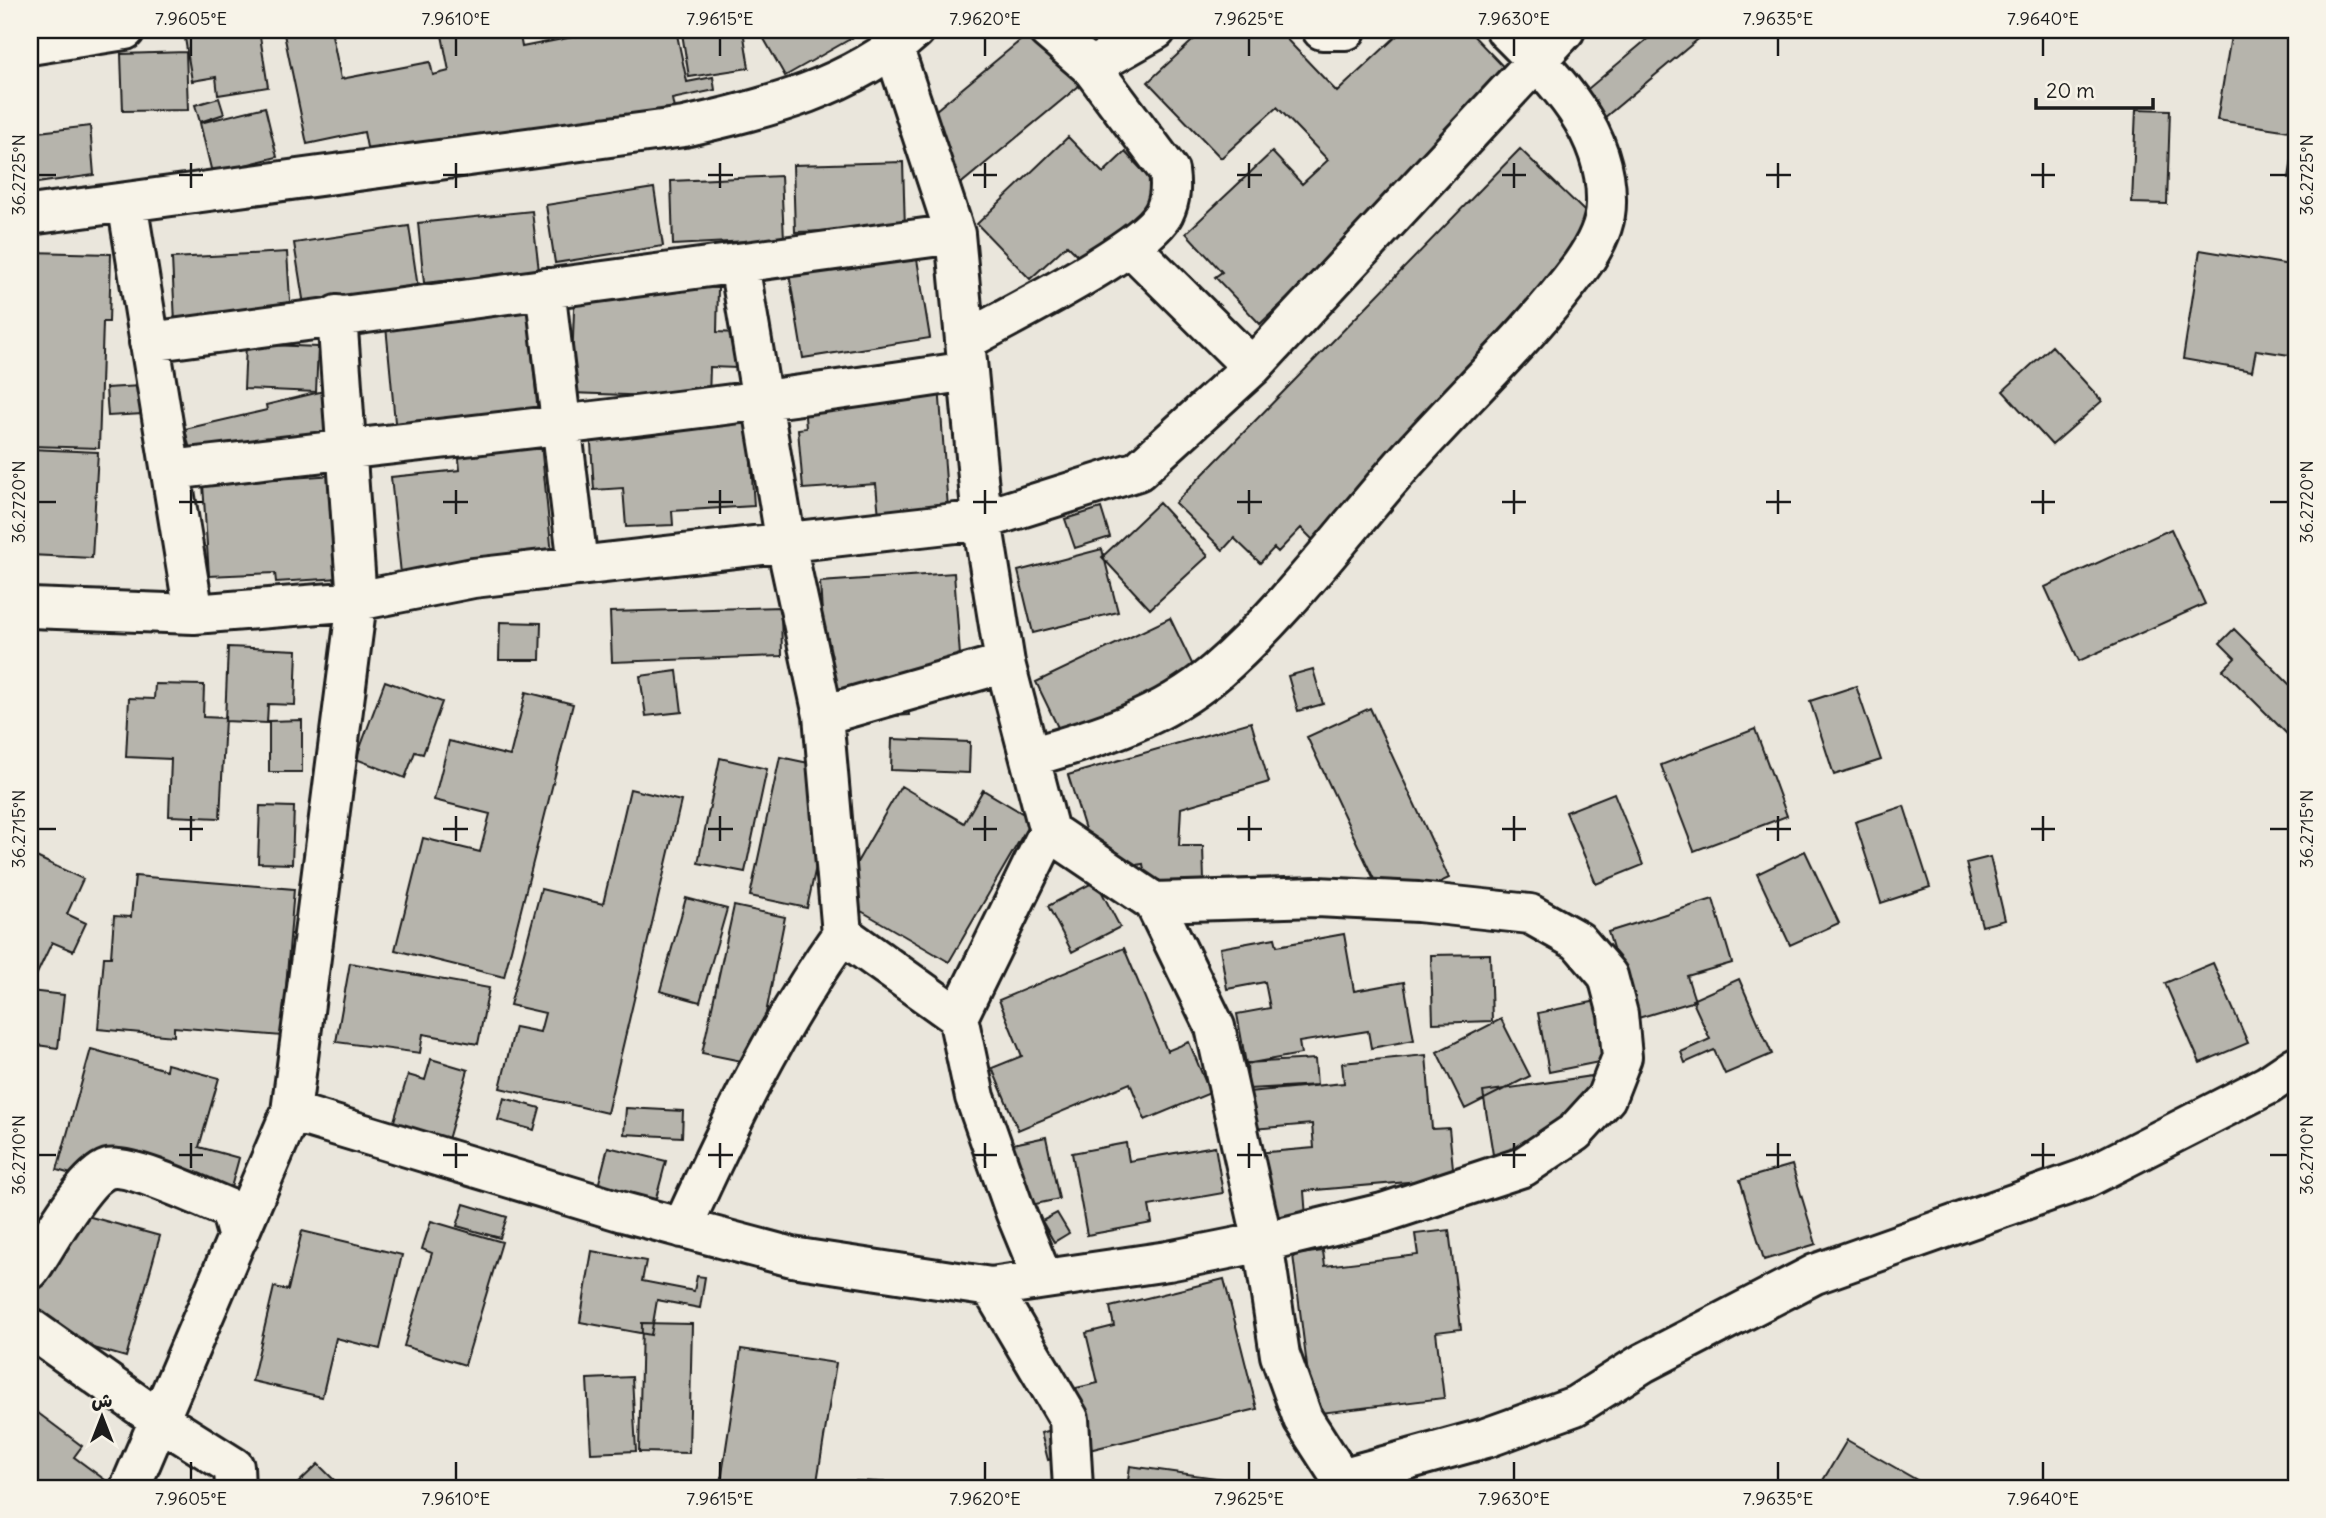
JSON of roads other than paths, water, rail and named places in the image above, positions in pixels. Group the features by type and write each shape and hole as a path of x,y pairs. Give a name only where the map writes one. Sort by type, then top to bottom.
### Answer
{"street":[{"path":"30,46 125,30"},
{"path":"171,470 561,423 763,403 967,356 1131,247 1163,215 1172,189 1170,171 1142,139 1091,67 1048,30"},
{"path":"1091,67 1156,30"},
{"path":"1322,30 1346,30"},
{"path":"1030,757 1100,737 1153,716 1215,673 1290,599 1408,459 1521,339 1581,265 1600,236 1606,203 1598,150 1578,109 1506,30"},
{"path":"30,608 194,614 357,601 473,578 982,520 1138,471 1252,367 1565,30"},
{"path":"30,215 684,127 768,108 829,83 904,39 955,234 982,520 1005,663 1049,831 958,1017 975,1097 1043,1279"},
{"path":"127,202 194,614"},
{"path":"149,342 955,234"},
{"path":"1131,247 1252,367"},
{"path":"682,1228 740,1100 809,980 842,934 823,715 786,544 739,264"},
{"path":"545,288 578,565"},
{"path":"130,1488 161,1421 291,1112 357,601 337,315"},
{"path":"823,715 1005,663"},
{"path":"1049,831 1154,902 1215,1027 1263,1242 1280,1355 1303,1419 1349,1483 1575,1406 1643,1363 1815,1274 2084,1180 2268,1085 2296,1066"},
{"path":"291,1112 682,1228 792,1257 991,1287 1168,1261 1263,1242 1383,1213 1523,1167 1575,1132 1606,1098 1622,1057 1618,1014 1608,976 1578,941 1530,914 1418,902 1317,897 1154,902"},
{"path":"842,934 958,1017"},
{"path":"30,1270 80,1196 96,1176 108,1169 119,1168 145,1175 230,1209 238,1238"},
{"path":"991,1287 1069,1419 1073,1488"},
{"path":"30,1328 161,1421 233,1467 235,1488"}]}
